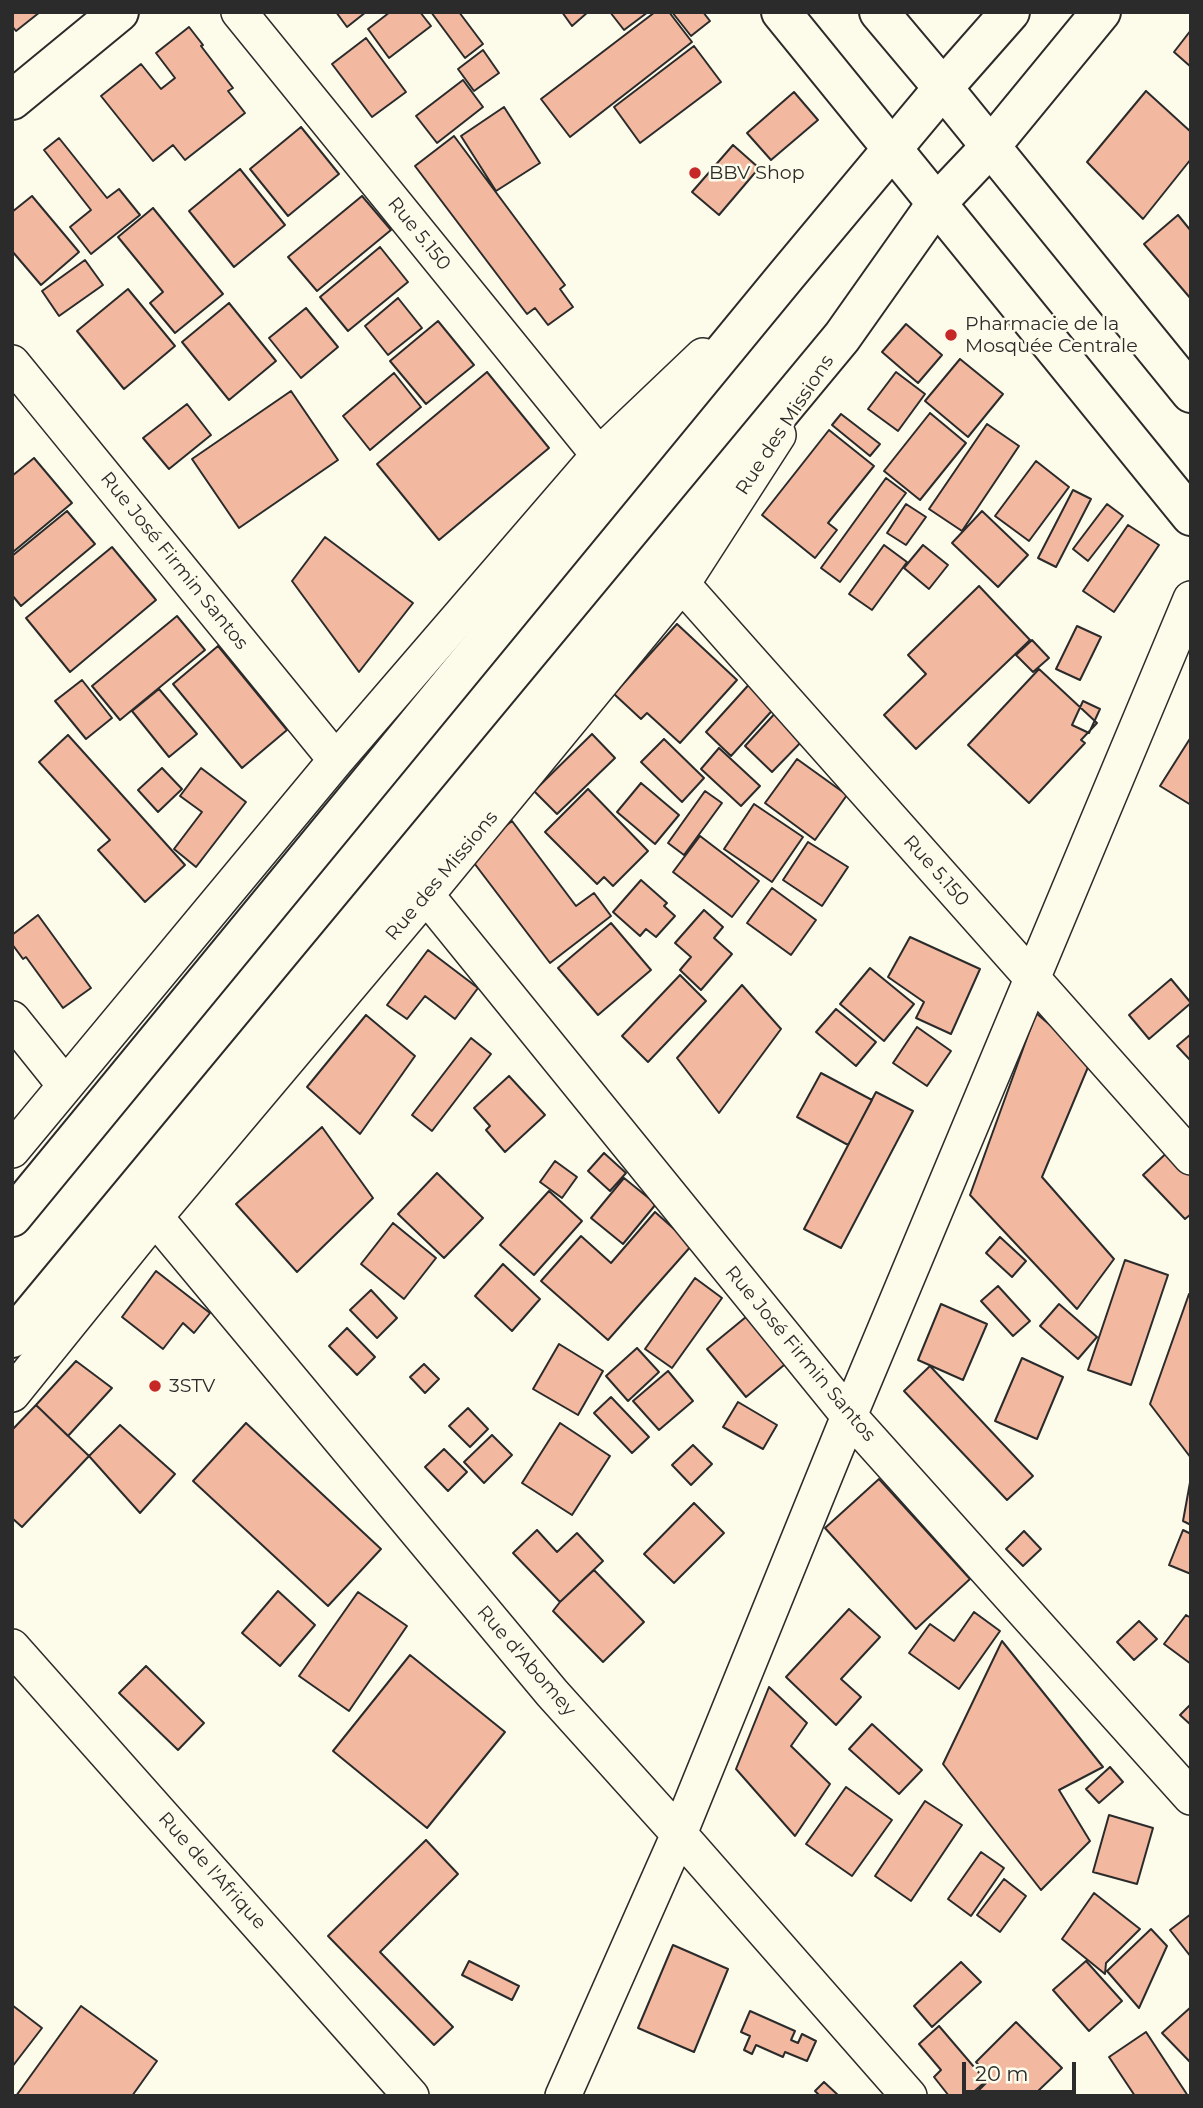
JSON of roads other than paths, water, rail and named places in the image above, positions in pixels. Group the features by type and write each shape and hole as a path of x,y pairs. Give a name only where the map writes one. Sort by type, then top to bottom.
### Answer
{"main road":[{"path":"12,100 119,12"},
{"path":"781,12 1191,516"},
{"path":"879,12 1191,393"},
{"path":"12,1217 786,276 1010,12"},
{"name":"Rue des Missions","path":"12,1338 842,337 936,204 990,148 1101,12"}],"street":[{"name":"Rue 5.150","path":"239,12 599,455"},
{"path":"12,1150 336,760 599,455 786,276"},
{"name":"Rue des Missions","path":"12,1394 155,1217 426,895 682,584 842,337"},
{"name":"Rue José Firmin Santos","path":"12,363 336,760"},
{"name":"Rue 5.150","path":"682,584 1191,1157"},
{"path":"563,2096 680,1834 849,1416 1191,599"},
{"name":"Rue José Firmin Santos","path":"426,895 849,1416 1191,1797"},
{"path":"12,1019 65,1085"},
{"name":"Rue d'Abomey","path":"155,1217 552,1693 680,1834 909,2096"},
{"name":"Rue de l'Afrique","path":"12,1647 411,2096"}],"place":[{"name":"BBV Shop","path":"695,173"},
{"name":"Pharmacie de la Mosquée Centrale","path":"951,335"},
{"name":"3STV","path":"155,1386"}]}
